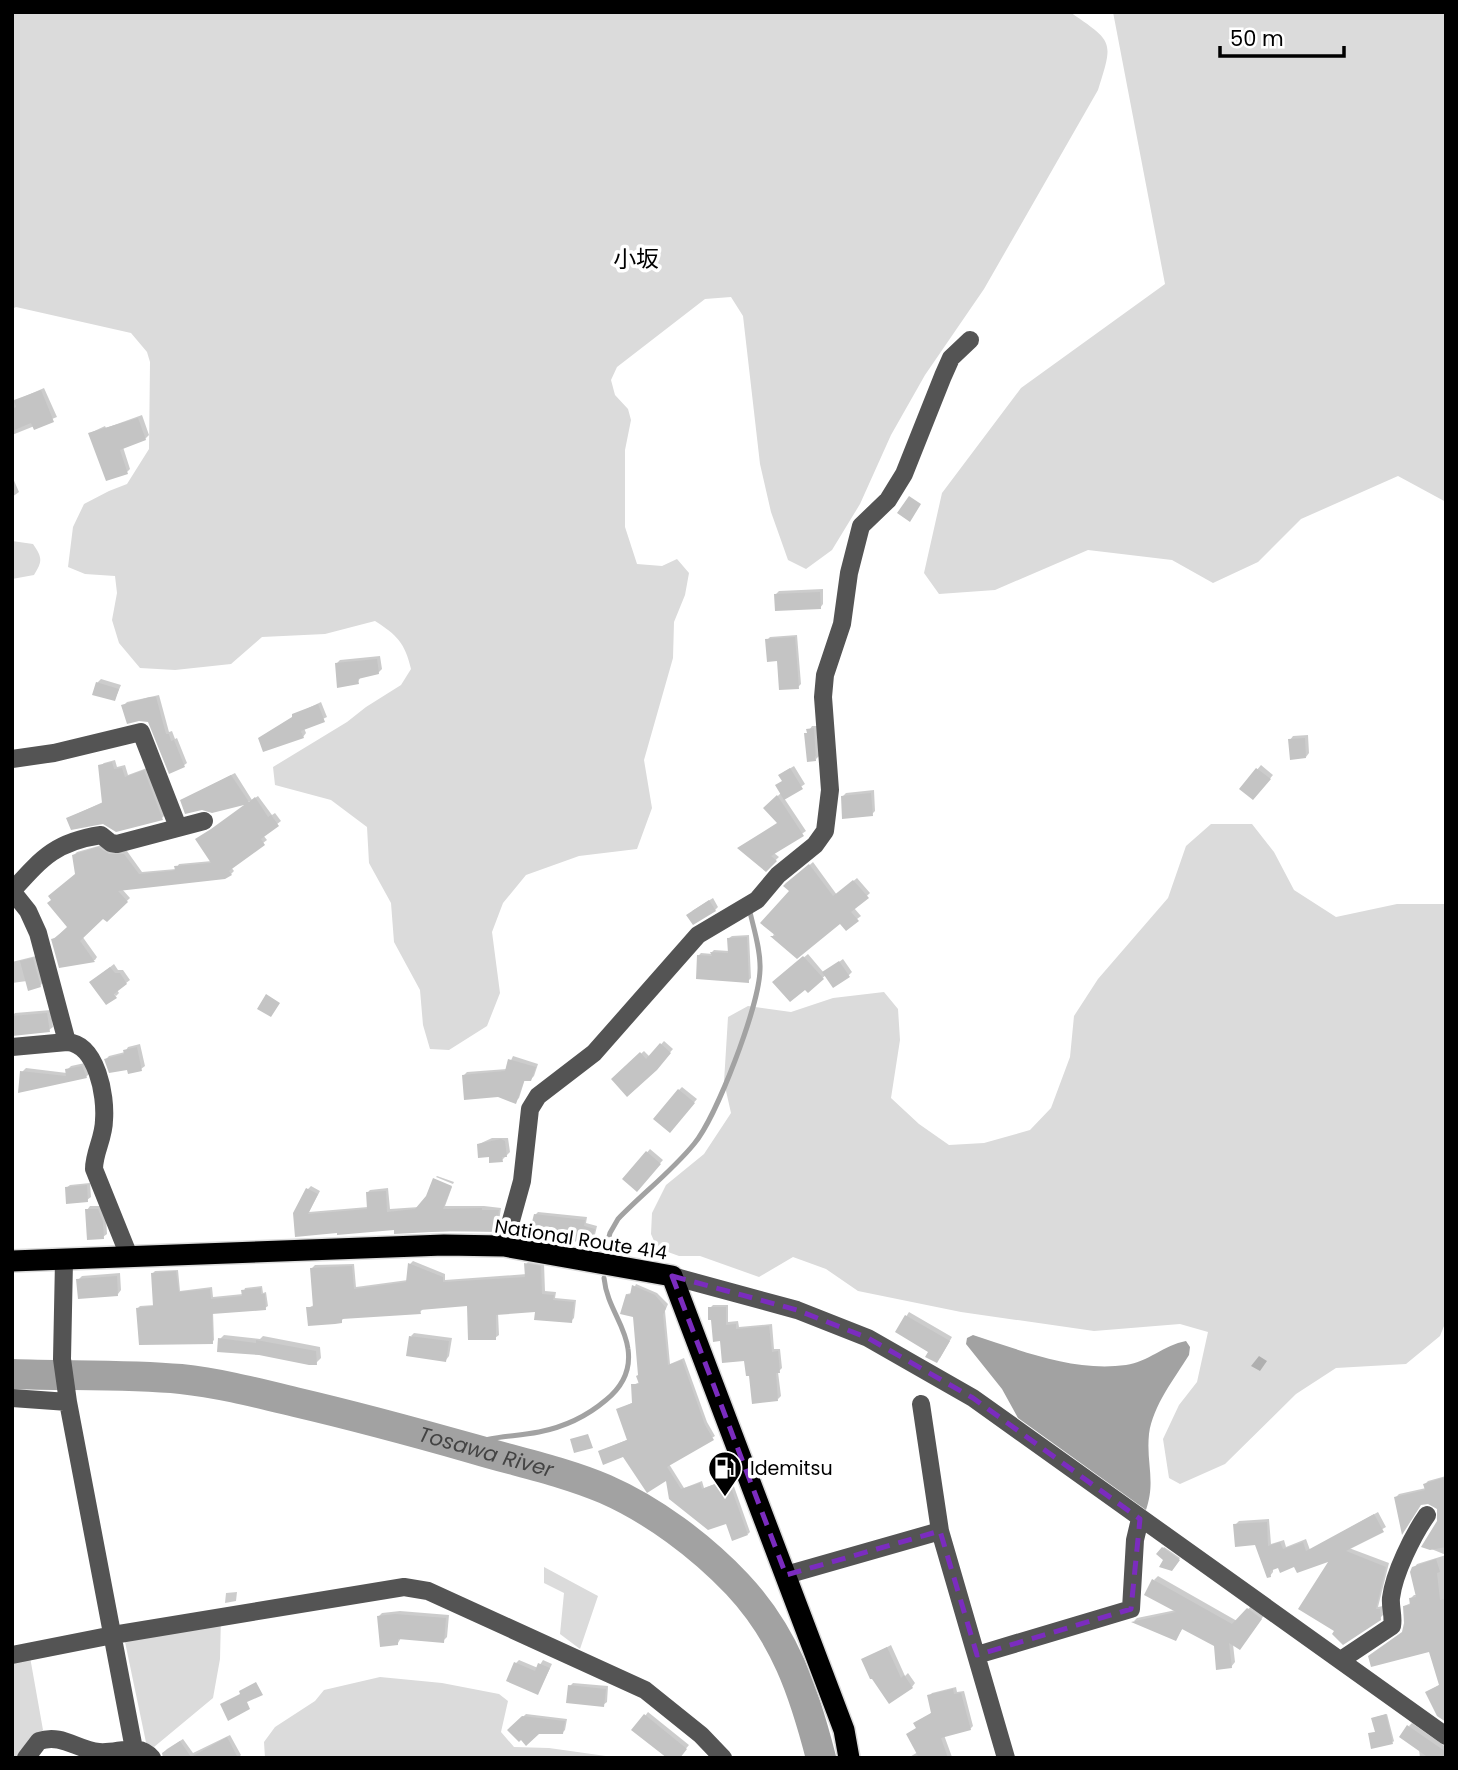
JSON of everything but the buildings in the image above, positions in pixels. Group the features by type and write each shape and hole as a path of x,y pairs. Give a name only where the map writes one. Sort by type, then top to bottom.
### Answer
{"highway":[{"name":"National Route 414","path":"12,1261 444,1245 504,1246 672,1276 844,1730 849,1758"}],"street":[{"path":"504,1246 522,1181 530,1109 538,1096 594,1053 698,935 757,900 778,875 815,845 825,831 830,790 823,697 825,675 842,624 849,573 861,526 888,500 904,474 951,358 970,340"},
{"path":"12,759 54,753 141,732 178,827"},
{"path":"67,1042 38,933 28,911 12,891 40,861 61,845 101,835 117,844 204,821"},
{"path":"12,1046 75,1042 83,1048 94,1064 99,1079 104,1121 94,1158 94,1169 130,1256"},
{"path":"65,1261 62,1359 68,1402 134,1749"},
{"path":"672,1276 797,1310 868,1338 972,1398 1446,1736"},
{"path":"12,1398 68,1402"},
{"path":"921,1404 940,1531 1006,1758"},
{"path":"1341,1660 1392,1626 1392,1590 1427,1515"},
{"path":"977,1654 1131,1609 1135,1540 1140,1518"},
{"path":"786,1575 940,1531"},
{"path":"12,1655 113,1635 404,1587 428,1591 645,1690 701,1735 723,1758"},
{"path":"26,1758 39,1741 54,1739 95,1752 134,1749 148,1752 152,1758"}],"highlighted area":[{"path":"672,1276 797,1310 868,1338 973,1398 1140,1519 1131,1609 977,1655 940,1531 786,1575"}],"shaded area":[{"path":"12,12 1070,12 1095,30 1106,44 1108,51 1098,90 984,289 925,375 891,435 860,504 832,550 806,569 788,560 771,512 760,464 743,316 731,297 705,299 617,367 611,380 615,395 628,409 631,420 625,450 625,527 637,564 662,566 677,559 689,573 685,595 674,622 673,658 644,760 652,808 637,849 579,856 526,875 503,903 492,932 500,993 487,1026 449,1050 430,1049 423,1025 420,990 394,942 391,903 369,863 367,827 331,800 275,785 273,767 401,685 411,669 399,640 375,621 325,634 262,637 231,664 175,670 140,668 119,643 112,620 117,593 115,576 85,574 68,567 73,527 84,504 127,484 149,449 150,362 147,352 131,333 16,307 12,309"},
{"path":"1113,12 1446,12 1446,502 1398,476 1301,519 1258,562 1213,583 1172,560 1088,550 995,590 939,594 924,573 942,493 1021,388 1165,284"},
{"path":"12,541 33,544 36,548 40,562 34,575 12,579"},
{"path":"1211,824 1252,824 1274,852 1294,890 1336,917 1397,904 1446,904 1446,1321 1440,1336 1406,1364 1336,1368 1296,1394 1225,1464 1180,1484 1169,1478 1163,1439 1179,1405 1197,1382 1208,1332 1180,1324 1094,1331 961,1312 858,1291 826,1269 793,1257 759,1277 700,1256 679,1256 657,1248 651,1234 652,1213 666,1185 704,1154 731,1113 724,1082 728,1017 748,1006 791,1012 833,998 884,992 898,1009 900,1040 891,1098 919,1124 949,1145 984,1143 1030,1130 1051,1108 1070,1057 1074,1016 1098,979 1168,898 1186,846"},
{"path":"973,1335 1048,1359 1087,1366 1134,1363 1186,1341 1190,1347 1189,1355 1165,1392 1151,1423 1148,1444 1151,1481 1146,1510 1018,1418 1002,1389 966,1344 967,1338"},
{"path":"544,1567 598,1596 580,1649 560,1634 564,1593 544,1583"},
{"path":"221,1617 220,1659 213,1698 148,1752 124,1637"},
{"path":"30,1657 43,1730 26,1758 12,1758 12,1660"},
{"path":"380,1677 442,1683 499,1694 508,1701 501,1732 514,1747 549,1748 620,1758 265,1758 264,1742 275,1727 315,1701 324,1690"}],"waterway":[{"path":"605,1252 610,1233 618,1219 694,1144 725,1086 745,1033 758,987 759,955 750,912"},
{"path":"465,1446 566,1424 591,1411 617,1390 627,1371 629,1357 626,1340 604,1278"},
{"name":"Tosawa River","path":"12,1374 160,1377 224,1386 407,1430 556,1472 605,1489 641,1507 692,1543 723,1570 754,1603 791,1665 821,1758"}],"place":[{"name":"Idemitsu","path":"725,1498"}],"district":[{"name":"小坂","path":"636,259"}]}
